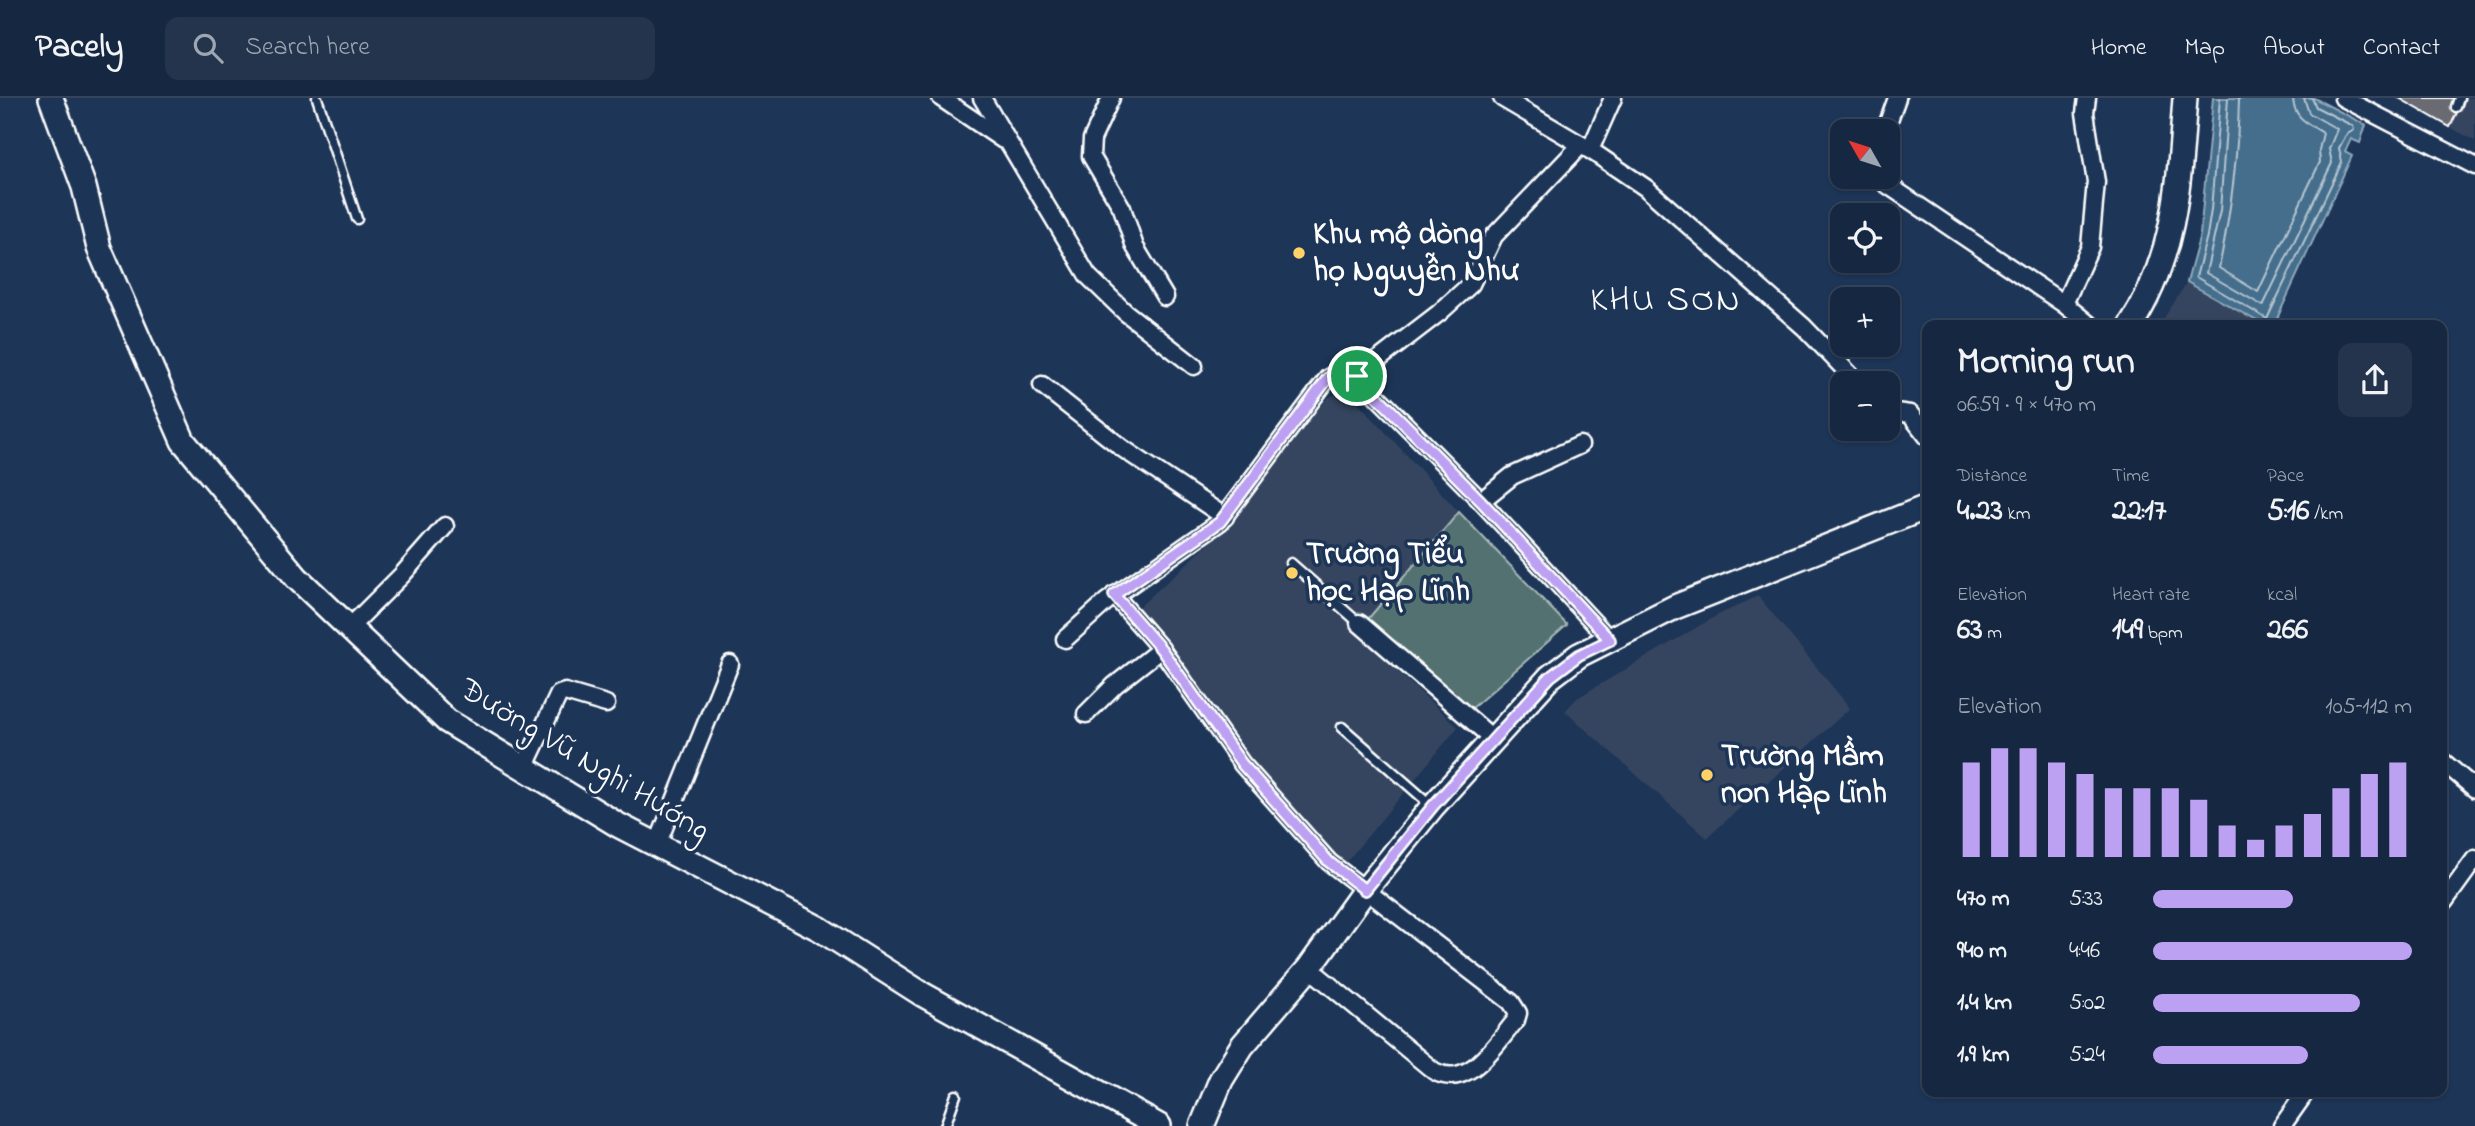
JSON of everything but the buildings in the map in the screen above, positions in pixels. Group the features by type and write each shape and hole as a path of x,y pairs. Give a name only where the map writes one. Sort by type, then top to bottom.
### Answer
{"street":[{"name":"Đường Vũ Nghi Hướng","path":"51,98 85,187 99,248 183,441 297,578 447,722 657,845 820,929 922,995 1159,1126"},
{"path":"941,98 1008,144"},
{"path":"982,98 1088,276 1133,319 1194,366"},
{"path":"1111,98 1091,139 1091,156 1122,208 1135,247 1165,297"},
{"path":"1502,98 1585,147 1646,188 1804,327 1846,371"},
{"path":"1357,376 1471,284 1494,236 1585,147 1613,98"},
{"path":"1889,119 1897,98"},
{"path":"2064,304 2090,247 2096,183 2085,113 2087,98"},
{"path":"2134,320 2148,298 2178,201 2185,98"},
{"path":"2343,98 2475,166"},
{"path":"1894,189 2084,320"},
{"path":"1065,639 1114,595 1224,517 1328,378 1343,369 1357,376 1481,501 1610,640"},
{"path":"1042,385 1122,448 1224,517"},
{"path":"1900,413 1910,414 1922,430"},
{"path":"1481,501 1512,476 1580,445"},
{"path":"1202,1126 1229,1064 1308,968 1365,890 1433,806 1550,677 1579,655 1723,586 1922,509"},
{"path":"349,628 402,575 445,526"},
{"path":"1114,595 1161,649 1242,764 1329,862 1511,1002 1518,1013 1516,1020 1474,1067 1448,1077 1434,1071 1308,968"},
{"path":"1359,623 1492,738"},
{"path":"1086,714 1115,685 1161,649"},
{"path":"657,845 730,664"},
{"path":"524,768 559,694 565,692 606,704"},
{"path":"2447,765 2475,789"},
{"path":"2447,898 2475,859"},
{"path":"2282,1126 2302,1097"}],"lane":[{"path":"317,98 358,219"},
{"path":"2456,107 2459,98"},
{"path":"1291,564 1359,623"},
{"path":"1342,727 1433,806"},
{"path":"945,1126 956,1096"}],"shaded area":[{"path":"2464,98 2475,98 2475,141 2450,127"},
{"path":"2187,282 2255,320 2163,320"},
{"name":"Trường Tiểu học Hạp Lĩnh","path":"1337,393 1347,393 1355,399 1459,512 1356,633 1458,727 1343,866 1247,760 1239,740 1138,608 1214,539 1242,509 1298,432 1328,398"},
{"name":"Trường Mầm non Hạp Lĩnh","path":"1758,596 1850,708 1707,838 1565,711 1577,698 1716,616"}],"green space":[{"path":"1459,512 1567,625 1470,710 1368,619"}],"water":[{"path":"2213,98 2314,98 2366,125 2360,143 2351,139 2345,152 2352,156 2276,320 2255,320 2187,282 2200,235"}],"place":[{"name":"Khu mộ dòng họ Nguyễn Như","path":"1299,253"},
{"name":"Trường Tiểu học Hạp Lĩnh","path":"1292,573"},
{"name":"Trường Mầm non Hạp Lĩnh","path":"1707,775"}],"district":[{"name":"KHU SƠN","path":"1666,301"}],"route":[{"path":"1343,369 1357,376 1481,501 1610,640 1579,655 1550,677 1492,738 1365,890 1329,862 1242,764 1161,649 1114,595 1220,522 1328,378 1343,369"}]}
